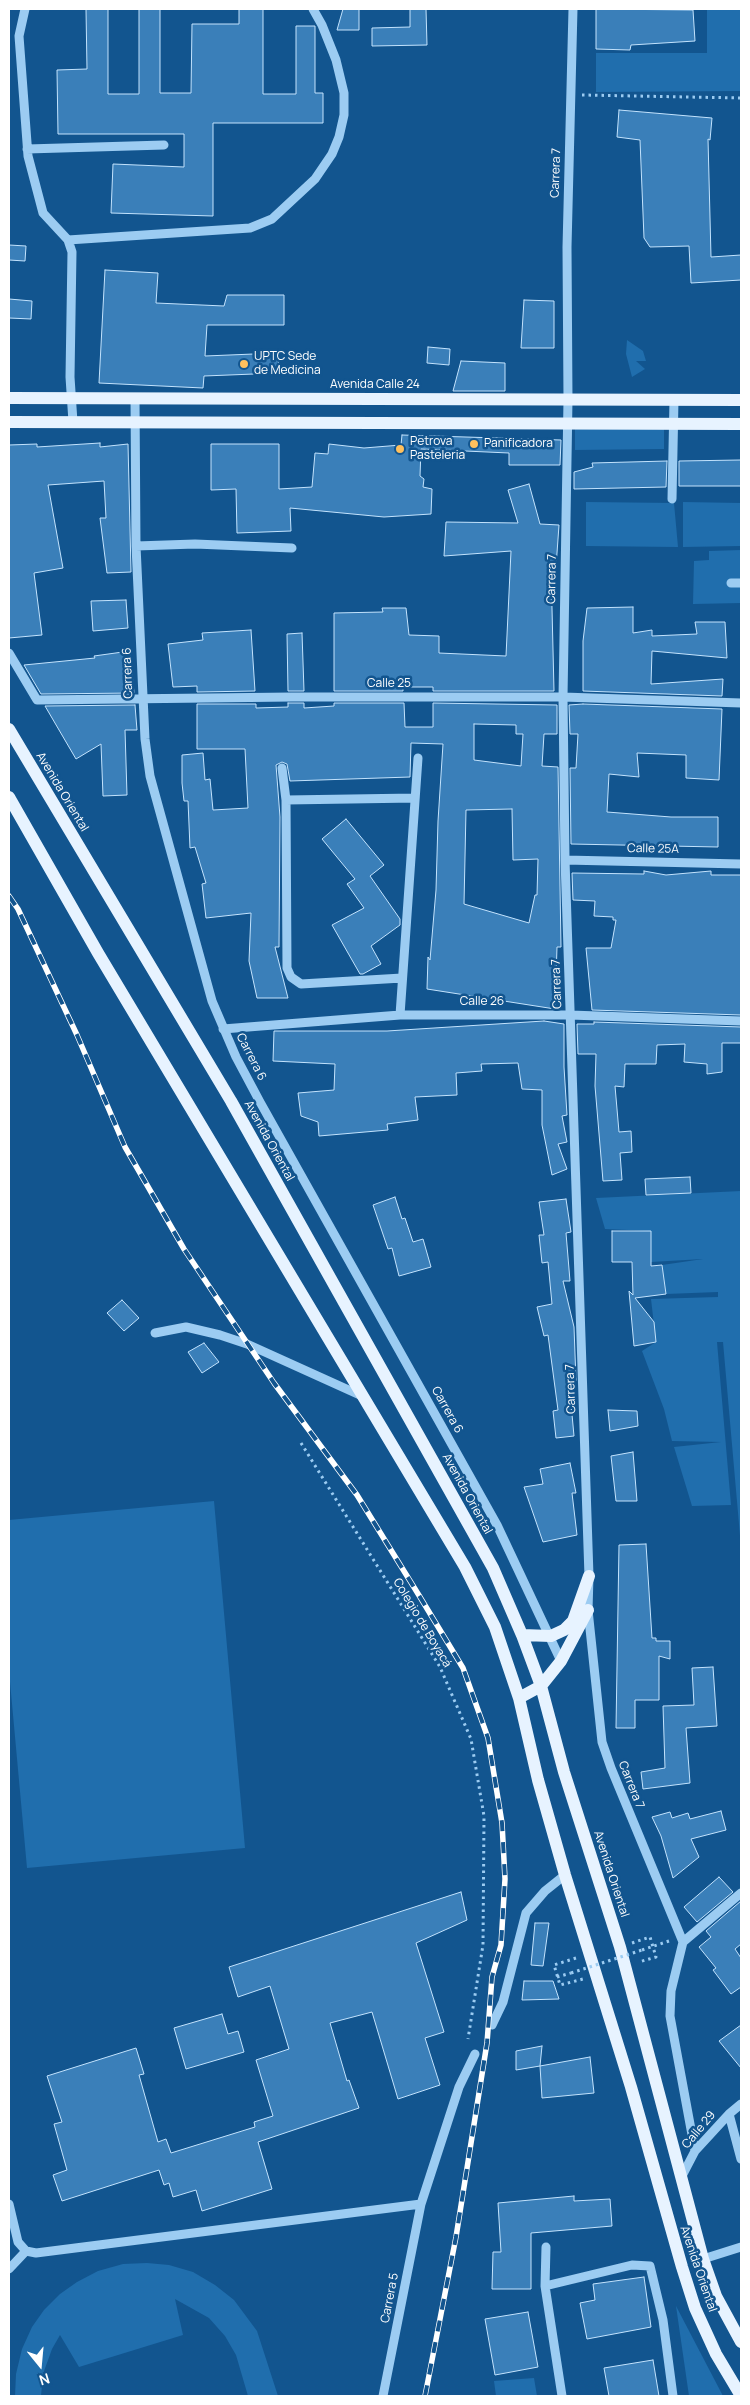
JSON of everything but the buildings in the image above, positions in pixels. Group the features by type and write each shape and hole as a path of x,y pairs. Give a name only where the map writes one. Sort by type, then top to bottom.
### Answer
{"main road":[{"name":"Avenida Calle 24","path":"9,398 741,400"},
{"path":"9,422 741,424"},
{"name":"Avenida Oriental","path":"9,729 231,1101 493,1568 522,1634 541,1686 564,1772 620,1947 703,2259 716,2296 741,2342"},
{"name":"Avenida Oriental","path":"9,797 98,952 465,1567 495,1627 519,1698 538,1780 565,1875 631,2087 669,2226 695,2308 716,2354 741,2396"},
{"path":"522,1634 551,1636 564,1630 573,1621 589,1576"},
{"path":"519,1698 541,1686 561,1661 588,1610"}],"street":[{"path":"25,9 19,36 27,149 43,214 68,240 73,264 70,377 73,422"},
{"path":"68,240 250,228 272,219 314,178 332,154 344,115 344,93 336,60 322,25 313,9"},
{"name":"Carrera 7","path":"573,9 566,247 568,400 563,697 565,860 589,1576 588,1610 602,1742 683,1942"},
{"path":"27,149 164,145"},
{"name":"Carrera 6","path":"135,398 136,546 142,700 150,776 212,1001 223,1029 265,1110 497,1525 551,1636 561,1661"},
{"path":"672,499 674,400"},
{"path":"136,546 195,544 292,548"},
{"path":"731,583 741,583"},
{"name":"Calle 25","path":"9,653 36,700 292,697 563,697 741,703"},
{"path":"400,1015 418,758"},
{"path":"282,768 286,800 287,968 291,977 301,984 402,978"},
{"path":"286,800 415,798"},
{"name":"Calle 25A","path":"565,860 741,864"},
{"name":"Calle 26","path":"223,1029 400,1015 570,1015 741,1021"},
{"path":"154,1333 186,1327 220,1335 247,1344 362,1396"},
{"path":"492,2026 503,2002 526,1913 545,1891 565,1875"},
{"path":"695,2151 670,2016 671,1990 683,1942 741,1893"},
{"name":"Carrera 5","path":"383,2396 421,2204 459,2087 475,2054"},
{"name":"Calle 29","path":"682,2176 695,2151 728,2114 741,2104"},
{"path":"728,2114 741,2158"},
{"path":"9,2204 13,2242 26,2251 36,2253 421,2204"},
{"path":"546,2247 545,2286 562,2396"},
{"path":"703,2259 741,2247"},
{"path":"9,2269 26,2251"},
{"path":"545,2286 632,2265 650,2266 663,2320 673,2396"}],"path":[{"path":"599,95 741,98"},
{"name":"Colegio de Boyacá","path":"300,1443 440,1668 472,1739 484,1816 484,1875 483,1945 468,2039"},
{"path":"650,1937 656,1957"},
{"path":"557,1978 670,1940 679,1952"},
{"path":"589,1955 554,1965 557,1978 560,1985 595,1976"}],"shaded area":[{"path":"707,9 741,9 741,91 596,92 596,53 707,53"},
{"path":"627,340 643,351 646,361 636,361 645,369 632,377 626,354"},
{"path":"664,427 664,449 575,450 575,428"},
{"path":"586,502 674,503 678,547 586,546"},
{"path":"683,502 741,503 741,546 683,547"},
{"path":"741,550 741,603 693,604 694,561 709,560 709,551"},
{"path":"741,1191 741,1547 723,1342 717,1342 731,1505 692,1506 674,1447 721,1442 672,1441 664,1409 642,1351 656,1342 651,1299 718,1297 718,1292 666,1294 662,1265 703,1259 651,1262 651,1231 605,1229 596,1198"},
{"path":"214,1501 245,1848 27,1868 9,1671 9,1520"},
{"path":"147,2263 169,2265 193,2272 215,2285 234,2300 257,2331 278,2396 248,2396 236,2355 225,2336 209,2318 175,2299 183,2335 79,2367 60,2335 52,2349 43,2374 41,2396 15,2396 16,2374 22,2349 32,2327 44,2310 60,2294 98,2271 123,2264"},
{"path":"676,2306 723,2396 689,2396"},
{"path":"534,2378 537,2396 496,2396 494,2381"}],"railway":[{"path":"9,896 18,909 77,1035 125,1147 184,1249 274,1383 357,1495 420,1597 463,1668 488,1738 502,1823 505,1879 501,1945 492,1977 487,2043 456,2237 425,2396"}],"place":[{"name":"UPTC Sede de Medicina","path":"244,364"},
{"name":"Panificadora","path":"474,444"},
{"name":"Petrova Pasteleria","path":"400,449"}]}
